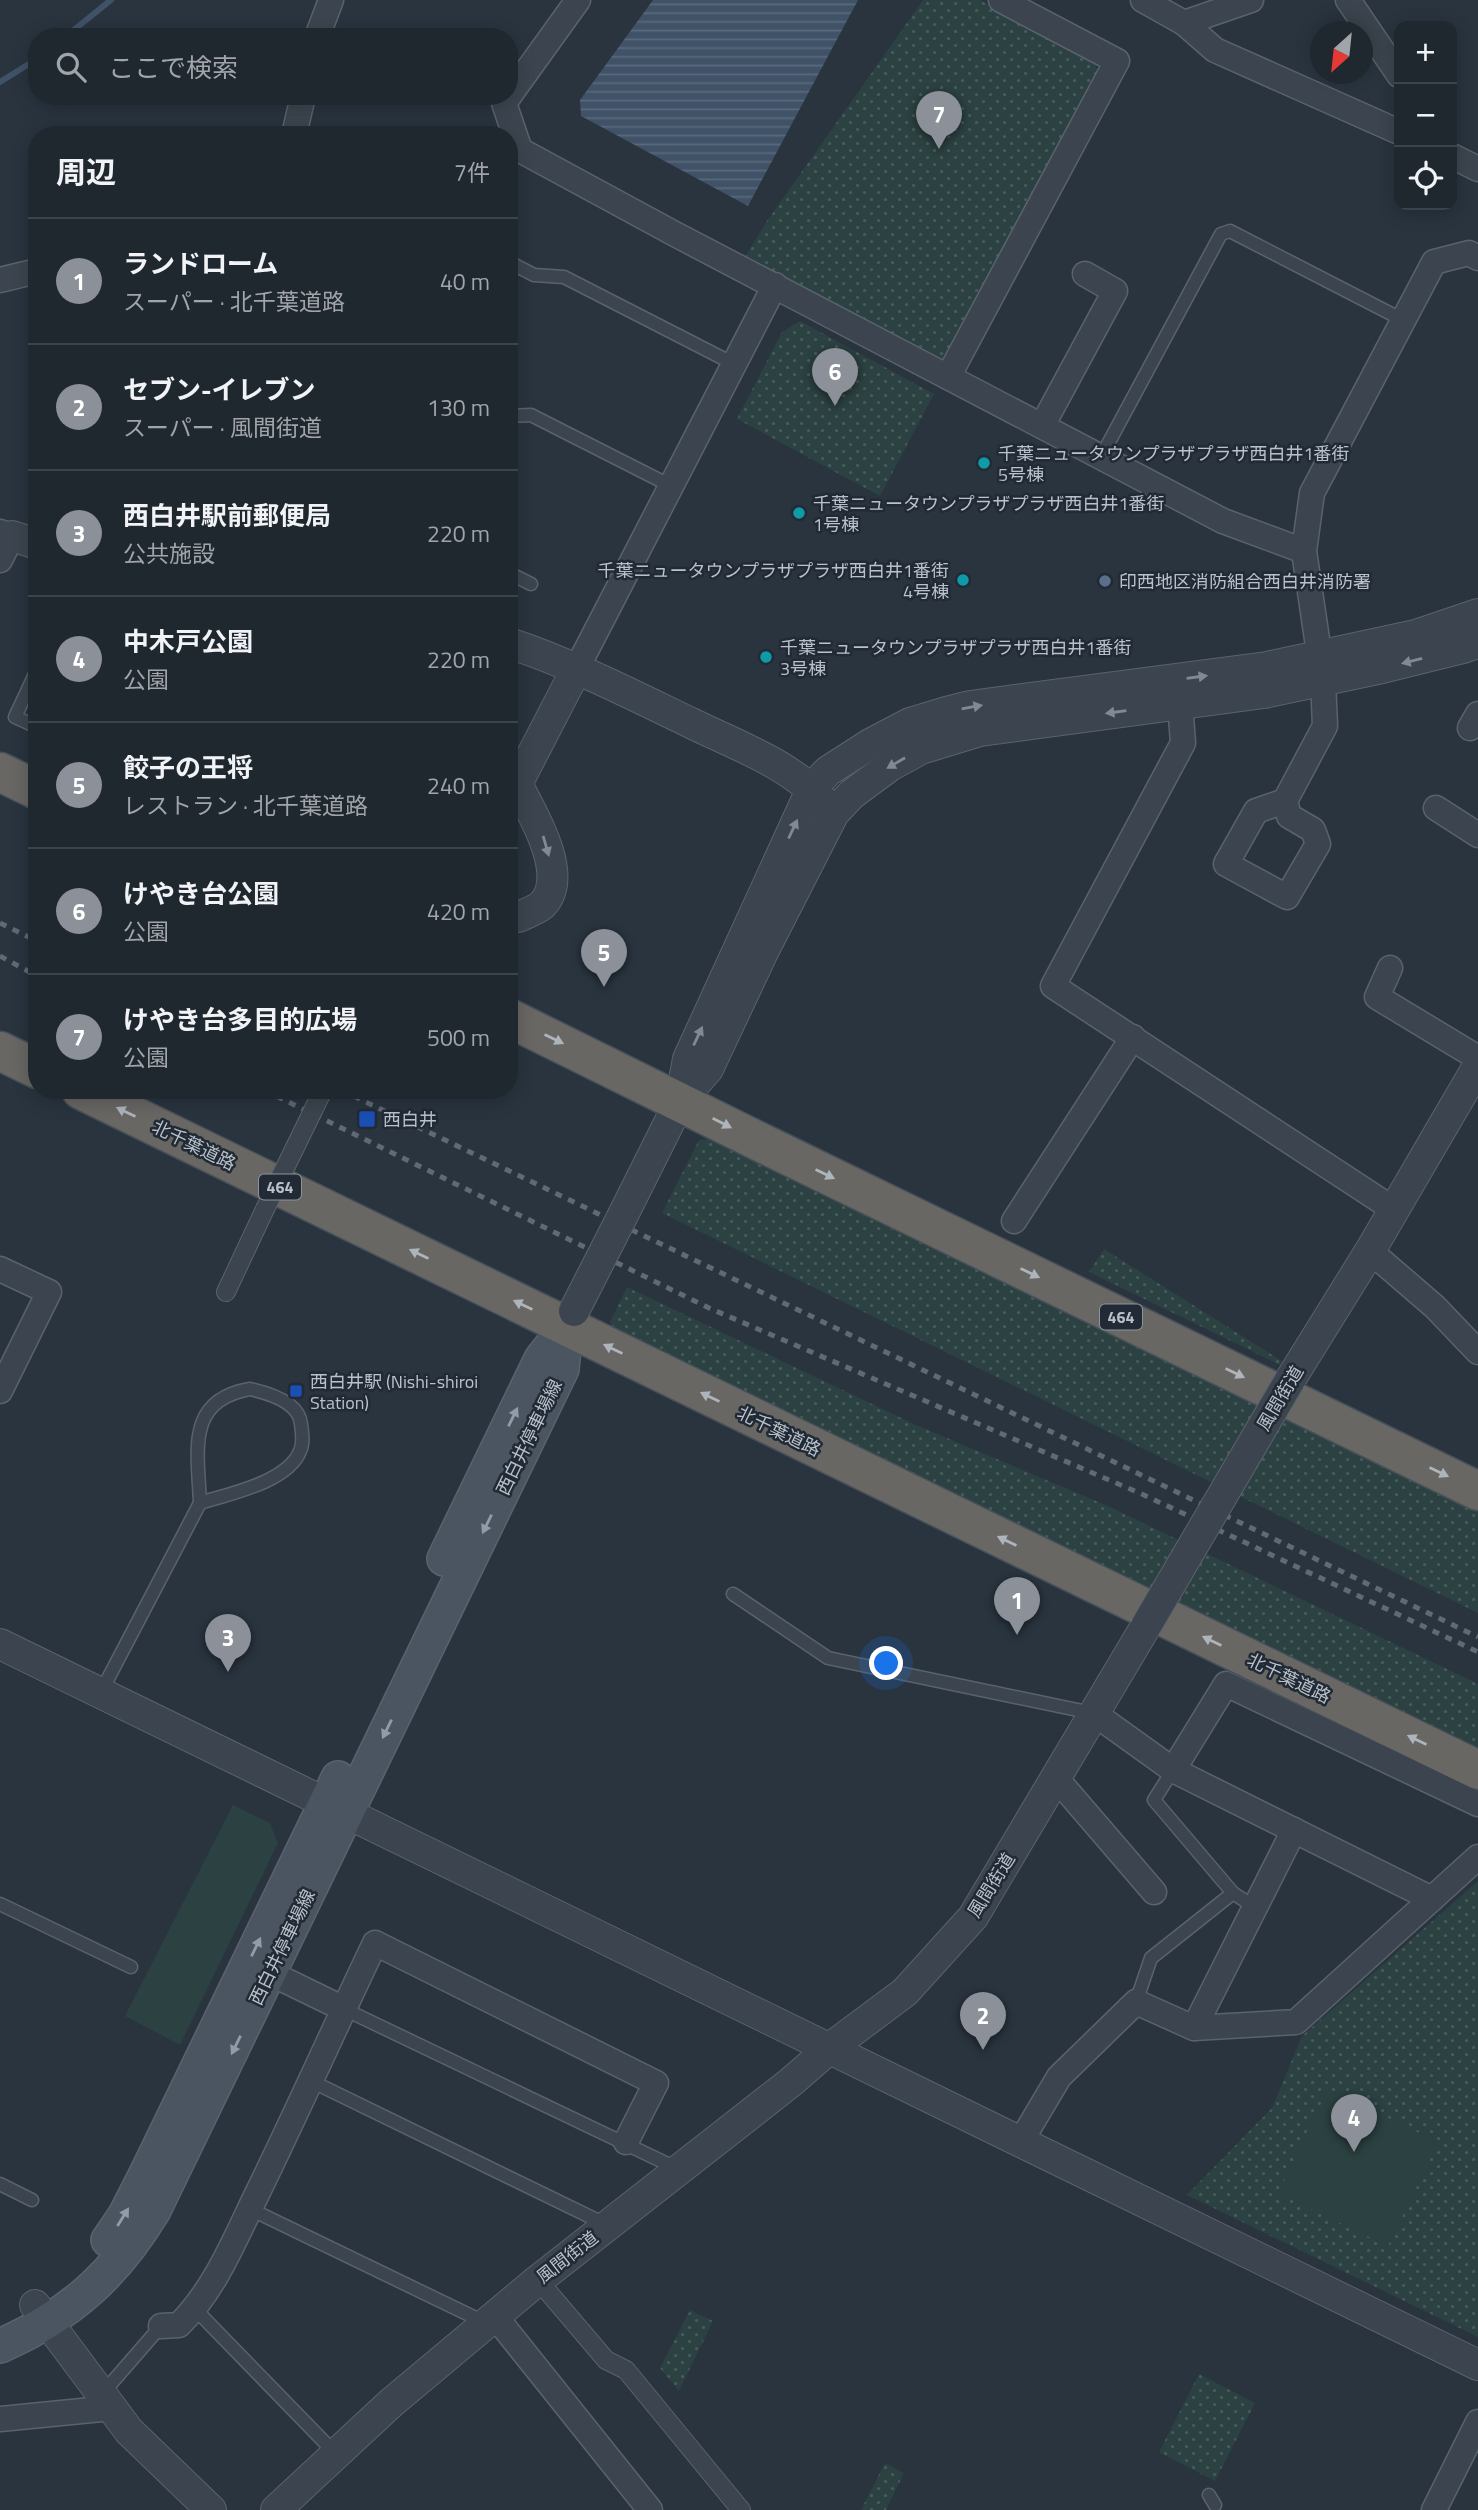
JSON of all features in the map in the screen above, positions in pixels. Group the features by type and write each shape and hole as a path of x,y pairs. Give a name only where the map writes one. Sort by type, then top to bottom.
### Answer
{"highway":[{"path":"0,772 28,786"},
{"name":"464","path":"518,1023 676,1110 789,1156 1478,1491"},
{"path":"0,1051 28,1065"},
{"name":"北千葉道路","path":"100,1099 570,1319 1478,1770"}],"main road":[{"name":"西白井停車場線","path":"0,2324 42,2314 71,2279 100,2251 125,2216 562,1369 570,1319"},
{"name":"西白井停車場線","path":"0,2346 42,2314 104,2278 139,2236 171,2178 270,1973 336,1808"}],"street":[{"path":"320,28 331,0"},
{"path":"518,83 578,0"},
{"path":"948,377 1117,61 1001,0"},
{"path":"1143,0 1184,23 1215,50 1394,130"},
{"path":"1184,23 1251,0"},
{"path":"1348,0 1394,68"},
{"path":"296,126 301,105"},
{"path":"505,105 512,126"},
{"path":"518,144 520,150 1223,521 1304,551"},
{"path":"1457,158 1478,169"},
{"path":"1284,802 1325,726 1304,551 1312,493 1433,262 1469,253 1478,258"},
{"path":"0,280 28,273"},
{"path":"1042,426 1115,291 1085,274"},
{"path":"518,779 775,285"},
{"path":"570,1319 676,1110 708,1069 763,952 834,813 852,794 890,766 922,748 955,737 980,731 1264,693 1320,667 1478,614"},
{"path":"676,1110 688,1059 812,788 828,771 870,744 910,723 970,706 1267,667 1409,662 1478,643"},
{"path":"518,646 578,668 767,760 812,788 834,813"},
{"path":"1180,703 1183,743 1053,986 1393,1209"},
{"path":"518,796 547,844 553,885 542,905 518,917"},
{"path":"1436,808 1478,835"},
{"path":"1390,968 1377,997 1478,1058"},
{"path":"1014,1221 1133,1037"},
{"name":"風間街道","path":"276,2510 391,2403 538,2280 905,1992 973,1917 1478,1066"},
{"path":"226,1292 319,1099"},
{"path":"1370,1251 1435,1307 1478,1352"},
{"path":"0,1269 49,1292 0,1391"},
{"path":"0,1644 1478,2365"},
{"path":"1173,1770 1226,1684 1478,1804"},
{"path":"1095,1714 1173,1770 1432,1899"},
{"path":"1056,1778 1154,1892"},
{"path":"1194,2028 1294,1830"},
{"path":"1021,2141 1059,2077 1136,2002 1194,2028 1296,2022 1478,1857"},
{"path":"161,2326 179,2325 195,2309 215,2278 375,1943 656,2082 626,2142"},
{"path":"270,1973 344,2009"},
{"path":"538,2280 606,2360 626,2370 741,2510"},
{"path":"42,2314 129,2431 211,2510"},
{"path":"491,2320 650,2510"},
{"path":"0,2418 107,2401"},
{"path":"1434,2510 1478,2422"}],"lane":[{"path":"1101,457 1221,234 1230,231 1403,320"},
{"path":"518,267 534,275 564,277 734,364"},
{"path":"518,416 531,415 671,486"},
{"path":"518,578 531,584"},
{"path":"28,689 15,717 28,723"},
{"path":"101,1693 200,1503 197,1440 203,1418 231,1392 250,1389 272,1394 290,1406 300,1417 303,1437 300,1452 288,1467 268,1481 200,1503"},
{"path":"733,1594 828,1658 1095,1714"},
{"path":"1173,1770 1154,1800 1233,1893 1256,1908"},
{"path":"1136,2002 1151,1958 1233,1893"},
{"path":"0,1904 131,1967"},
{"path":"344,2009 679,2169"},
{"path":"311,2081 607,2225"},
{"path":"0,2184 32,2200"},
{"path":"250,2208 491,2320"},
{"path":"195,2309 336,2454"},
{"path":"107,2401 161,2326"}],"green space":[{"path":"923,0 980,0 1095,62 1099,77 950,356 934,360 744,259 767,221"},
{"path":"800,321 934,394 880,496 737,419 782,332"},
{"path":"708,1139 1478,1511 1478,1613 662,1213 699,1140"},
{"path":"1104,1249 1282,1361 1280,1365 1089,1272"},
{"path":"627,1287 916,1425 1108,1506 1478,1684 1478,1753 617,1336 610,1322"},
{"path":"233,1805 270,1823 278,1843 180,2045 125,2016"},
{"path":"1478,1881 1478,2337 1187,2195 1272,2108 1302,2036"},
{"path":"1328,2089 1438,2142 1388,2246 1278,2193"},
{"path":"690,2310 713,2321 679,2391 660,2368"},
{"path":"1199,2374 1255,2403 1215,2481 1159,2452"},
{"path":"885,2463 904,2473 886,2510 861,2510"}],"water":[{"path":"653,0 858,0 748,206 581,116 580,100"}],"waterway":[{"path":"76,28 111,0"},
{"path":"0,82 28,65"}],"railway":[{"path":"0,923 28,937"},
{"path":"0,956 28,971"},
{"path":"282,1099 709,1308 1144,1495 1478,1652"},
{"path":"360,1099 1478,1637"}],"place":[{"name":"けやき台多目的広場","path":"939,149"},
{"name":"けやき台公園","path":"835,406"},
{"name":"千葉ニュータウンプラザプラザ西白井1番街 5号棟","path":"984,463"},
{"name":"千葉ニュータウンプラザプラザ西白井1番街 1号棟","path":"799,513"},
{"name":"千葉ニュータウンプラザプラザ西白井1番街 4号棟","path":"963,580"},
{"name":"印西地区消防組合西白井消防署","path":"1105,581"},
{"name":"千葉ニュータウンプラザプラザ西白井1番街 3号棟","path":"766,657"},
{"name":"餃子の王将","path":"604,987"},
{"name":"西白井","path":"367,1119"},
{"name":"西白井駅 (Nishi-shiroi Station)","path":"296,1391"},
{"name":"ランドローム","path":"1017,1635"},
{"name":"西白井駅前郵便局","path":"228,1672"},
{"name":"セブン-イレブン","path":"983,2050"},
{"name":"中木戸公園","path":"1354,2152"}]}
